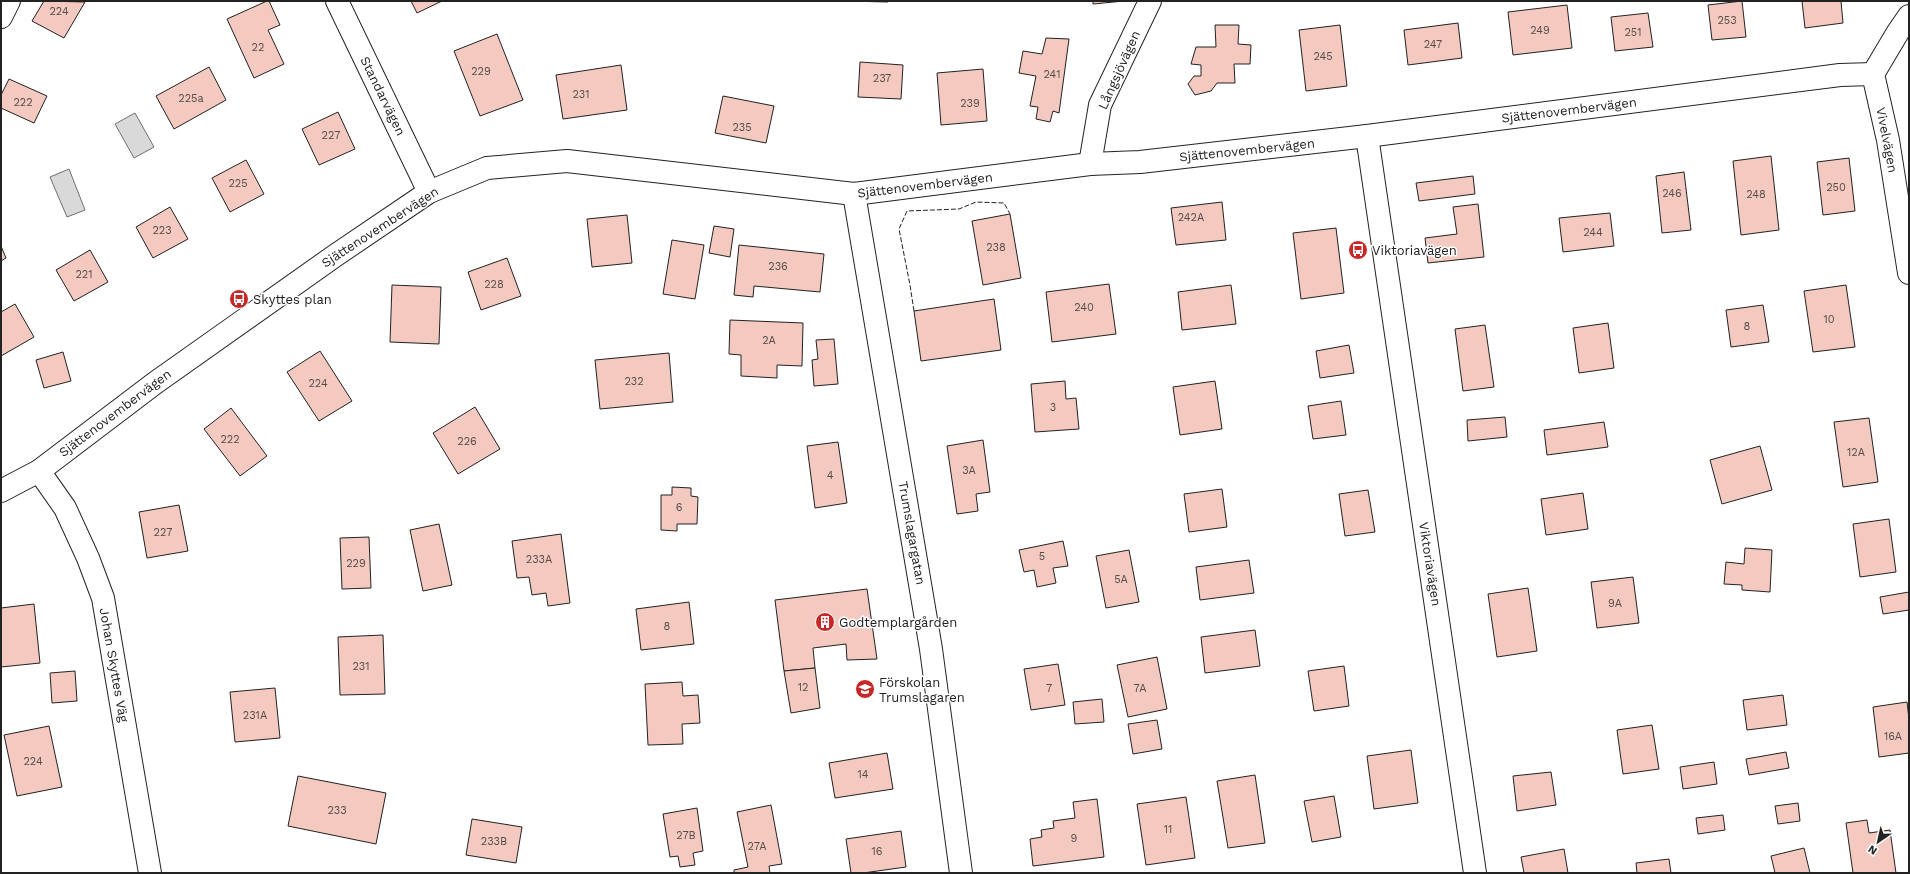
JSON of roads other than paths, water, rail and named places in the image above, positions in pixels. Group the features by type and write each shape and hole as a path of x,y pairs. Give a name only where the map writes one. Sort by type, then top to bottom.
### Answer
{"street":[{"path":"1,17 9,1"},
{"name":"Standarvägen","path":"336,1 428,192"},
{"name":"Långsjövägen","path":"1090,164 1100,105 1150,1"},
{"path":"1873,74 1909,16"},
{"name":"Sjättenovembervägen","path":"1,491 39,471 154,383 428,192 487,168 567,161 854,194 1090,164 1140,162 1366,136 1840,76 1873,74"},
{"name":"Vivelvägen","path":"1873,74 1888,140 1909,273"},
{"name":"Viktoriavägen","path":"1366,136 1475,873"},
{"name":"Trumslagargatan","path":"854,194 931,648 961,873"},
{"name":"Johan Skyttes Väg","path":"39,471 65,508 88,558 103,598 150,873"}],"place":[{"name":"Viktoriavägen","path":"1358,250"},
{"name":"Skyttes plan","path":"239,299"},
{"name":"Godtemplargården","path":"825,622"},
{"name":"Förskolan Trumslagaren","path":"865,689"}]}
